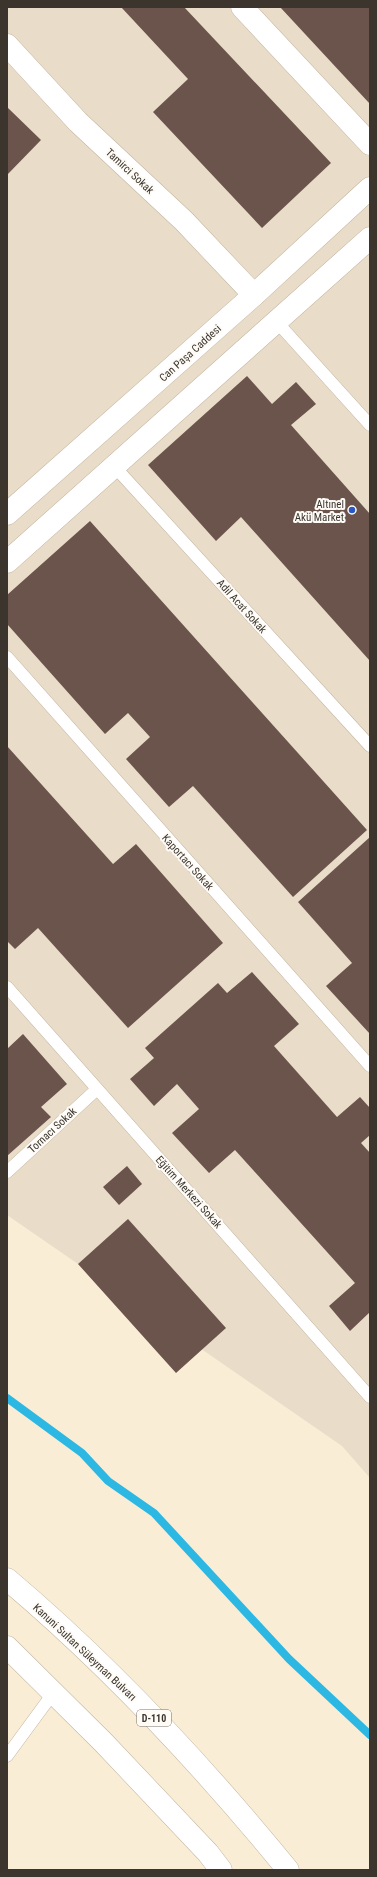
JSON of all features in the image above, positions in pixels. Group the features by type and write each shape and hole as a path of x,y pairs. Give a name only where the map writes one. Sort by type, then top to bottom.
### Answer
{"main road":[{"path":"242,7 370,144"},
{"name":"Tamirci Sokak","path":"7,45 78,122 184,221 254,294 276,321"},
{"name":"Can Paşa Caddesi","path":"7,514 89,443 370,188"},
{"path":"7,562 370,238"},
{"path":"89,443 114,466"},
{"name":"Kanuni Sultan Süleyman Bulvarı","path":"7,1579 80,1644 154,1718 216,1784 288,1870"},
{"path":"7,1647 54,1692 158,1799 222,1870"},
{"path":"272,1851 304,1870"}],"lane":[{"path":"276,321 370,425"},
{"name":"Adil Acat Sokak","path":"114,466 370,746"},
{"name":"Kaportacı Sokak","path":"7,657 370,1066"},
{"name":"Eğitim Merkezi Sokak","path":"7,987 370,1397"},
{"name":"Tornacı Sokak","path":"7,1172 97,1089"},
{"path":"7,1756 54,1692"}],"shaded area":[{"path":"7,7 370,7 370,1478 342,1446 7,1215"}],"building":[{"path":"121,7 184,7 331,163 262,228 153,112 188,79"},
{"path":"280,7 370,7 370,104"},
{"path":"7,107 41,140 7,175"},
{"path":"247,376 272,404 296,382 316,404 291,425 370,514 370,661 241,517 216,541 148,465"},
{"path":"90,521 367,830 293,897 193,786 169,807 126,759 150,737 128,713 105,734 7,624 7,595"},
{"path":"7,746 113,864 136,844 223,943 128,1028 38,928 15,949 7,941"},
{"path":"370,837 370,1034 326,986 352,963 298,902"},
{"path":"252,972 299,1024 274,1046 337,1117 360,1097 370,1108 370,1135 361,1143 370,1153 370,1312 350,1331 329,1306 355,1283 235,1150 209,1173 172,1133 199,1109 177,1084 154,1106 130,1079 154,1058 145,1048 218,983 227,993"},
{"path":"23,1034 67,1084 41,1107 51,1117 7,1156 7,1049"},
{"path":"127,1166 142,1184 119,1205 103,1187"},
{"path":"128,1219 226,1328 176,1373 78,1264"}],"waterway":[{"path":"7,1398 82,1453 108,1481 154,1513 289,1659 370,1735"}],"place":[{"name":"Altınel Akü Market","path":"352,510"}]}
